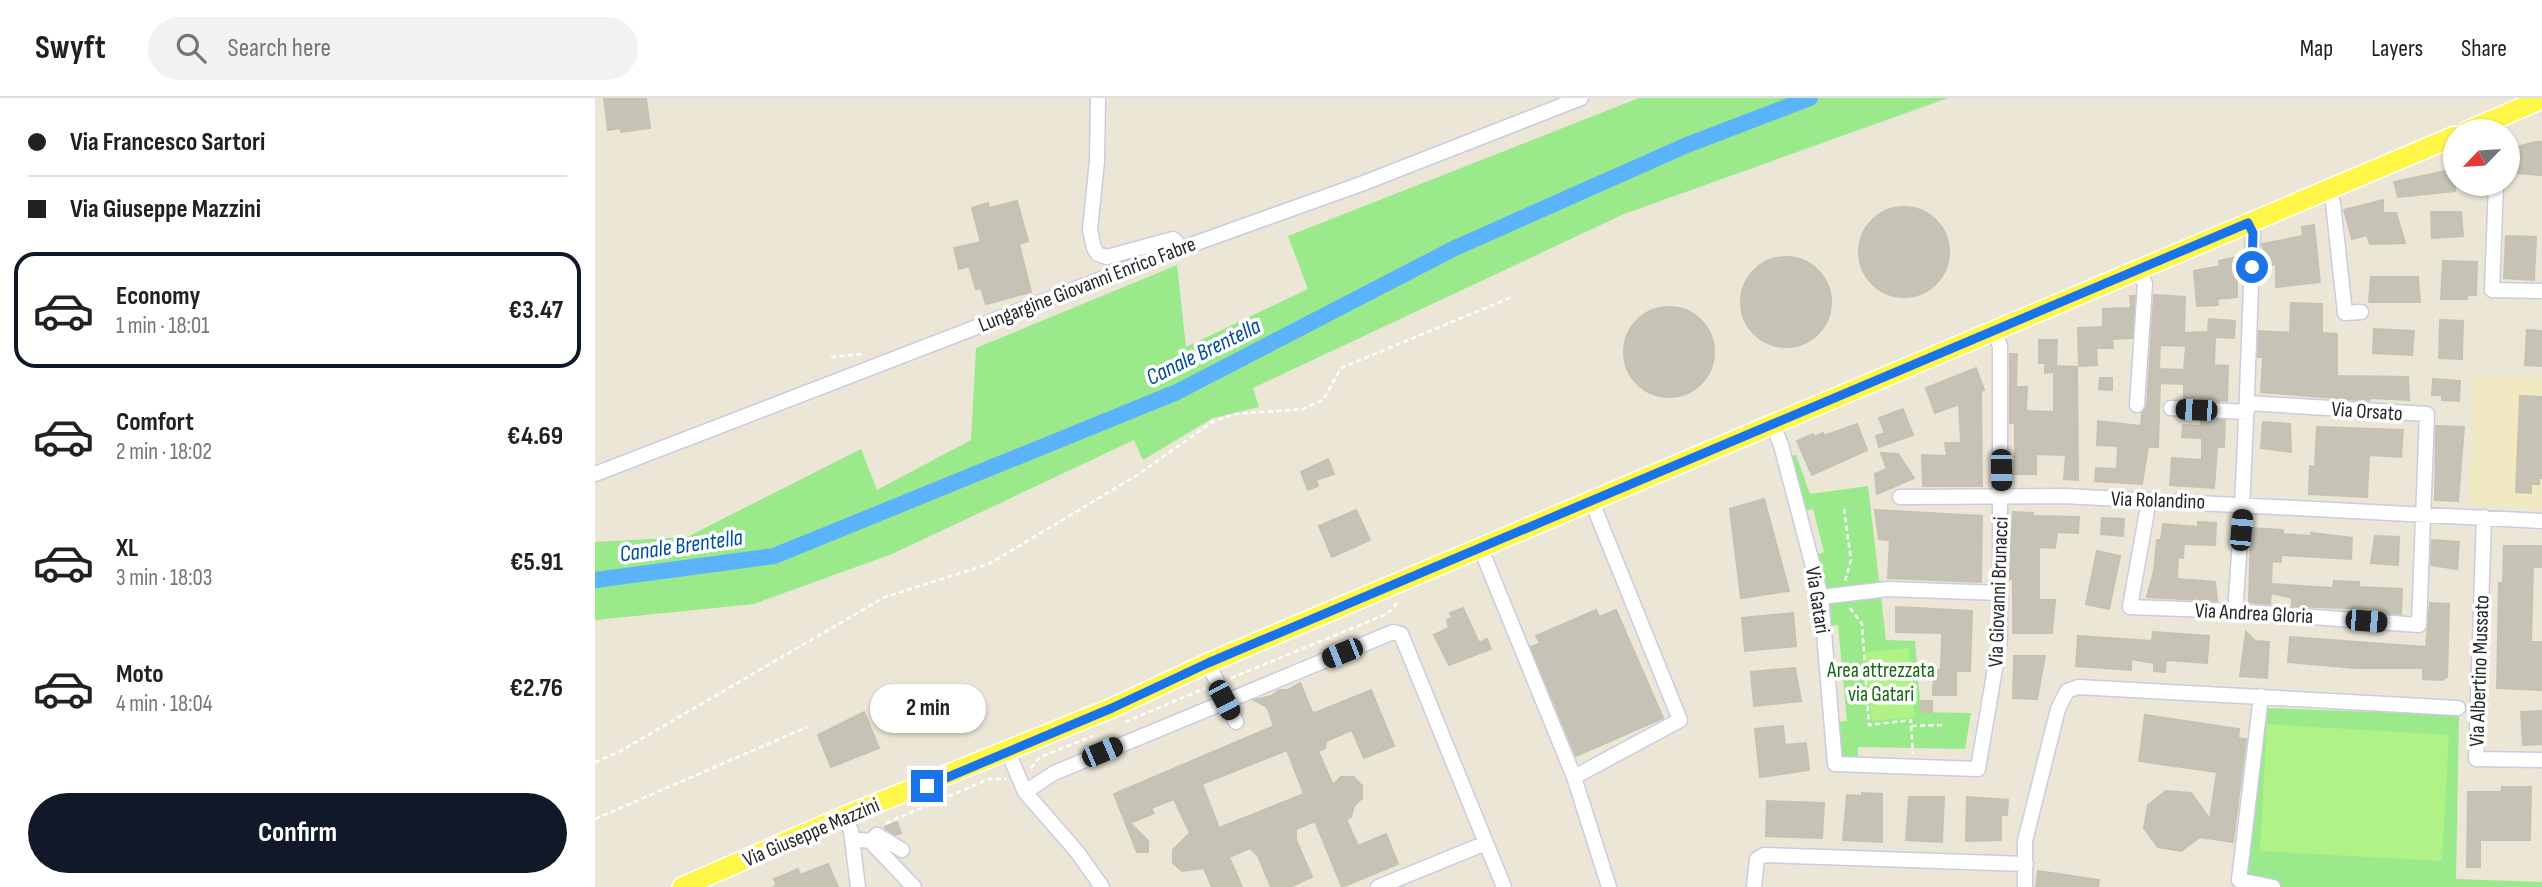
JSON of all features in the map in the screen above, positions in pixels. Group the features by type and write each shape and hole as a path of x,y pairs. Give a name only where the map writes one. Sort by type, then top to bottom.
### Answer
{"main road":[{"path":"2507,119 2542,99"},
{"name":"Via Giuseppe Mazzini","path":"682,887 845,816 1112,708 1208,663 2443,141"}],"street":[{"path":"1098,98 1097,161 1090,230 1094,248 1098,254 1107,257 1173,239 1182,248"},
{"name":"Lungargine Giovanni Enrico Fabre","path":"595,474 1581,98"},
{"path":"2328,190 2333,204 2345,313 2361,312"},
{"path":"2496,196 2492,290 2542,292"},
{"path":"2235,611 2244,504 2253,233 2248,223"},
{"path":"2137,405 2145,284 2139,270"},
{"name":"Via Giovanni Brunacci","path":"1977,769 2000,639 2000,346 1994,331"},
{"path":"2171,408 2247,408"},
{"name":"Via Orsato","path":"2247,408 2427,414 2423,515"},
{"name":"Via Gatari","path":"1773,425 1831,596 1835,764 1977,769"},
{"name":"Via Rolandino","path":"1900,497 2001,495 2149,500 2542,521"},
{"name":"Via Andrea Gloria","path":"2149,500 2130,607 2235,611 2419,625 2423,515"},
{"path":"1574,776 1680,720 1592,502"},
{"name":"Via Albertino Mussato","path":"2484,517 2476,759 2542,760"},
{"path":"1481,549 1574,776 1609,887"},
{"path":"1831,596 1888,589 2000,593"},
{"path":"1025,792 1053,773 1224,700 1394,632 1401,634 1504,887"},
{"path":"1208,663 1236,722"},
{"path":"2025,887 2025,841 2058,709 2067,691 2078,687 2458,708"},
{"path":"2261,696 2239,880 2273,887"},
{"path":"1008,752 1025,792 1078,853 1102,887"},
{"path":"845,816 852,839 858,887"},
{"path":"870,841 877,835 902,850"},
{"path":"852,839 870,841 914,887"},
{"path":"1378,887 1486,843"},
{"path":"1754,887 1758,859 1764,855 2026,864"}],"path":[{"path":"595,762 619,752 885,597 989,564 1139,474 1212,422 1235,414 1303,409 1323,400 1341,368 1512,297"},
{"path":"1843,509 1851,560 1831,596 1862,624 1869,725 1911,720 1913,766"},
{"path":"1225,680 1387,614 1406,595"},
{"path":"1911,726 1944,725"},
{"path":"595,819 807,727"},
{"path":"883,824 989,779 1006,779"}],"shaded area":[{"path":"2473,374 2542,378 2542,509 2469,505"}],"green space":[{"path":"1639,98 1948,98 1624,214 1253,388 1259,407 1213,418 1143,460 1134,440 892,554 754,604 595,620 595,542 687,537 861,449 877,490 971,440 976,348 1177,265 1186,347 1308,289 1288,236"},
{"name":"Area attrezzata via Gatari","path":"1796,455 1810,494 1868,486 1886,640 1915,641 1921,712 1971,713 1965,749 1858,747 1858,756 1841,756 1838,722 1847,721 1838,625 1829,626 1816,555 1824,552 1813,509 1805,511 1790,456"},
{"path":"1908,648 1916,699 1913,700 1915,717 1872,721 1865,652"},
{"path":"2265,708 2459,715 2456,879 2542,882 2542,887 2241,887"},
{"path":"2267,724 2449,735 2442,861 2260,851"}],"building":[{"path":"604,98 646,98 650,128 621,132 620,128 608,130"},
{"path":"2542,142 2542,175 2520,173 2520,146"},
{"path":"2443,172 2443,192 2398,197 2394,182"},
{"path":"2383,200 2383,213 2396,213 2405,243 2370,244 2367,235 2352,239 2344,210"},
{"path":"1017,201 1028,241 1019,244 1031,292 986,304 981,288 976,289 969,266 959,269 954,248 981,242 972,208 988,203 989,208"},
{"path":"1904,207 1921,210 1936,220 1946,235 1949,252 1946,269 1936,284 1921,294 1904,297 1887,294 1872,284 1862,269 1859,252 1862,235 1872,220 1887,210"},
{"path":"2431,212 2461,212 2463,236 2432,238"},
{"path":"2314,225 2320,282 2276,287 2276,265 2268,264 2262,244 2303,236 2302,227"},
{"path":"2506,236 2536,237 2534,280 2504,278"},
{"path":"1786,257 1803,260 1818,270 1828,285 1831,302 1828,319 1818,334 1803,344 1786,347 1769,344 1754,334 1744,319 1741,302 1744,285 1754,270 1769,260"},
{"path":"2237,257 2237,297 2217,299 2218,305 2197,306 2194,271 2220,266 2219,261"},
{"path":"2443,261 2477,262 2476,295 2467,295 2467,299 2441,299"},
{"path":"2371,277 2418,277 2420,302 2369,302"},
{"path":"2154,295 2185,297 2184,333 2208,332 2209,319 2235,321 2234,338 2215,337 2214,365 2228,366 2227,401 2184,398 2184,384 2160,383 2158,447 2148,447 2142,484 2095,481 2096,468 2117,469 2118,446 2097,445 2098,421 2141,426 2142,413 2147,406","holes":["2160,345 2186,346 2184,370 2159,369"]},
{"path":"2130,296 2135,296 2132,338 2112,339 2113,348 2096,348 2097,365 2079,366 2078,328 2103,327 2103,309 2131,308"},
{"path":"2291,303 2322,304 2322,333 2337,334 2337,376 2408,377 2409,400 2370,398 2369,401 2261,392 2263,357 2258,357 2259,331 2290,333"},
{"path":"1669,307 1686,310 1701,320 1711,335 1714,352 1711,369 1701,384 1686,394 1669,397 1652,394 1637,384 1627,369 1624,352 1627,335 1637,320 1652,310"},
{"path":"2440,320 2463,321 2462,359 2439,358"},
{"path":"2374,329 2414,331 2412,355 2373,353"},
{"path":"2527,330 2542,331 2542,366 2525,365"},
{"path":"2039,340 2057,340 2056,366 2077,367 2078,480 2064,479 2066,455 2036,454 2036,474 2010,474 2010,461 2015,461 2015,423 2010,423 2010,354 2017,354 2016,387 2027,387 2026,411 2054,412 2054,372 2045,373 2045,363 2039,363"},
{"path":"1976,368 1984,390 1981,391 1982,486 1923,486 1922,455 1947,456 1945,443 1961,443 1959,404 1935,413 1926,388"},
{"path":"2100,378 2112,378 2112,390 2099,389"},
{"path":"2433,379 2460,381 2459,401 2442,400 2442,395 2432,395"},
{"path":"2520,396 2542,397 2542,478 2539,478 2539,484 2531,484 2531,493 2516,492"},
{"path":"1903,409 1913,435 1879,447 1876,436 1885,433 1879,418"},
{"path":"2201,419 2225,420 2224,447 2217,447 2214,488 2170,485 2172,458 2202,460 2202,438 2182,437 2183,425 2201,426"},
{"path":"2263,422 2290,424 2291,452 2261,448"},
{"path":"1857,424 1867,450 1812,475 1797,441 1813,434 1814,437 1823,433 1824,436"},
{"path":"2436,426 2464,427 2458,501 2435,500"},
{"path":"2317,427 2403,430 2401,457 2369,455 2367,497 2309,494 2310,466 2315,467"},
{"path":"1881,453 1898,454 1914,478 1877,494 1875,474 1887,469"},
{"path":"1328,459 1334,474 1316,480 1318,486 1308,490 1301,472"},
{"path":"1764,499 1789,591 1741,598 1730,509"},
{"path":"1356,510 1370,540 1332,557 1319,526"},
{"path":"1875,510 1982,516 1981,582 1888,578 1890,540 1879,539"},
{"path":"2013,512 2033,513 2032,516 2079,517 2078,533 2057,532 2055,548 2039,547 2039,600 2055,600 2052,633 2013,633 2013,579 2010,579 2010,558"},
{"path":"2102,518 2124,519 2123,536 2101,534"},
{"path":"2198,522 2216,523 2215,545 2184,544 2183,558 2178,557 2177,579 2215,582 2217,601 2147,597 2154,571 2157,540 2161,540 2163,524 2198,527"},
{"path":"2251,528 2283,530 2283,534 2311,536 2311,533 2352,538 2351,559 2281,555 2281,562 2272,561 2271,584 2333,588 2334,581 2359,582 2359,587 2402,589 2401,614 2378,612 2378,609 2292,606 2292,598 2271,593 2270,604 2249,602"},
{"path":"2375,536 2399,537 2398,565 2371,563"},
{"path":"2432,540 2459,542 2457,569 2431,565"},
{"path":"2504,546 2542,546 2542,567 2533,567 2531,642 2542,642 2542,690 2497,688 2499,583 2503,583"},
{"path":"2097,551 2120,556 2109,609 2086,604"},
{"path":"2430,603 2449,604 2447,677 2442,680 2423,679 2423,668 2355,668 2288,662 2290,637 2426,647"},
{"path":"1896,607 1972,611 1970,671 1956,671 1956,695 1933,695 1934,670 1941,670 1942,633 1896,632"},
{"path":"1463,608 1479,643 1487,639 1491,649 1449,665 1434,635 1449,628 1447,620 1452,618 1450,613"},
{"path":"1596,610 1599,617 1616,610 1663,718 1576,756 1531,647 1540,643 1536,636"},
{"path":"1793,613 1796,646 1745,651 1742,618"},
{"path":"2153,632 2209,636 2207,663 2166,660 2165,672 2154,671 2154,663 2131,659 2131,670 2076,666 2078,636 2152,641"},
{"path":"2246,632 2255,641 2269,642 2267,678 2240,676"},
{"path":"2014,656 2045,656 2037,699 2013,698"},
{"path":"1795,668 1801,701 1754,706 1751,672"},
{"path":"1300,683 1312,712 1315,713 1371,690 1394,746 1364,758 1352,730 1326,741 1325,748 1318,751 1333,785 1341,777 1354,777 1362,786 1362,798 1354,806 1351,817 1346,819 1358,846 1386,834 1398,864 1342,887 1315,821 1296,829 1296,840 1312,877 1290,887 1271,887 1258,856 1250,848 1229,857 1242,887 1212,887 1204,868 1182,871 1173,863 1173,850 1190,833 1174,799 1151,808 1154,813 1130,823 1148,841 1148,852 1137,852 1114,794 1274,726 1267,707 1254,700 1272,696 1279,690 1288,690","holes":["1287,750 1304,794 1219,828 1202,784"]},
{"path":"1921,701 1932,701 1932,712 1921,712"},
{"path":"2542,711 2542,744 2523,745 2521,712"},
{"path":"864,712 879,748 831,767 818,735"},
{"path":"2145,715 2239,729 2238,738 2246,739 2233,842 2200,837 2181,851 2158,847 2144,828 2148,805 2166,791 2191,793 2210,819 2217,772 2139,761"},
{"path":"1783,726 1785,745 1806,743 1809,770 1760,777 1755,729"},
{"path":"2502,787 2531,787 2530,840 2480,840 2480,867 2467,867 2468,792 2502,792"},
{"path":"1862,793 1882,794 1882,842 1843,840 1847,795 1862,796"},
{"path":"1909,797 1944,797 1942,842 1906,840"},
{"path":"1967,797 2008,800 2007,815 2001,815 2001,840 1966,841"},
{"path":"1767,801 1824,803 1822,838 1766,836"},
{"path":"897,822 901,833 895,835 885,827"},
{"path":"828,864 838,887 773,887 777,885 774,879 798,869 800,875"},
{"path":"2038,871 2099,880 2098,887 2036,887"}],"waterway":[{"name":"Canale Brentella","path":"595,580 774,556 1177,392 1455,248 1687,145 1810,98"}],"route":[{"path":"927,786 1112,708 1175,677 2248,223 2253,233 2252,267"}]}
